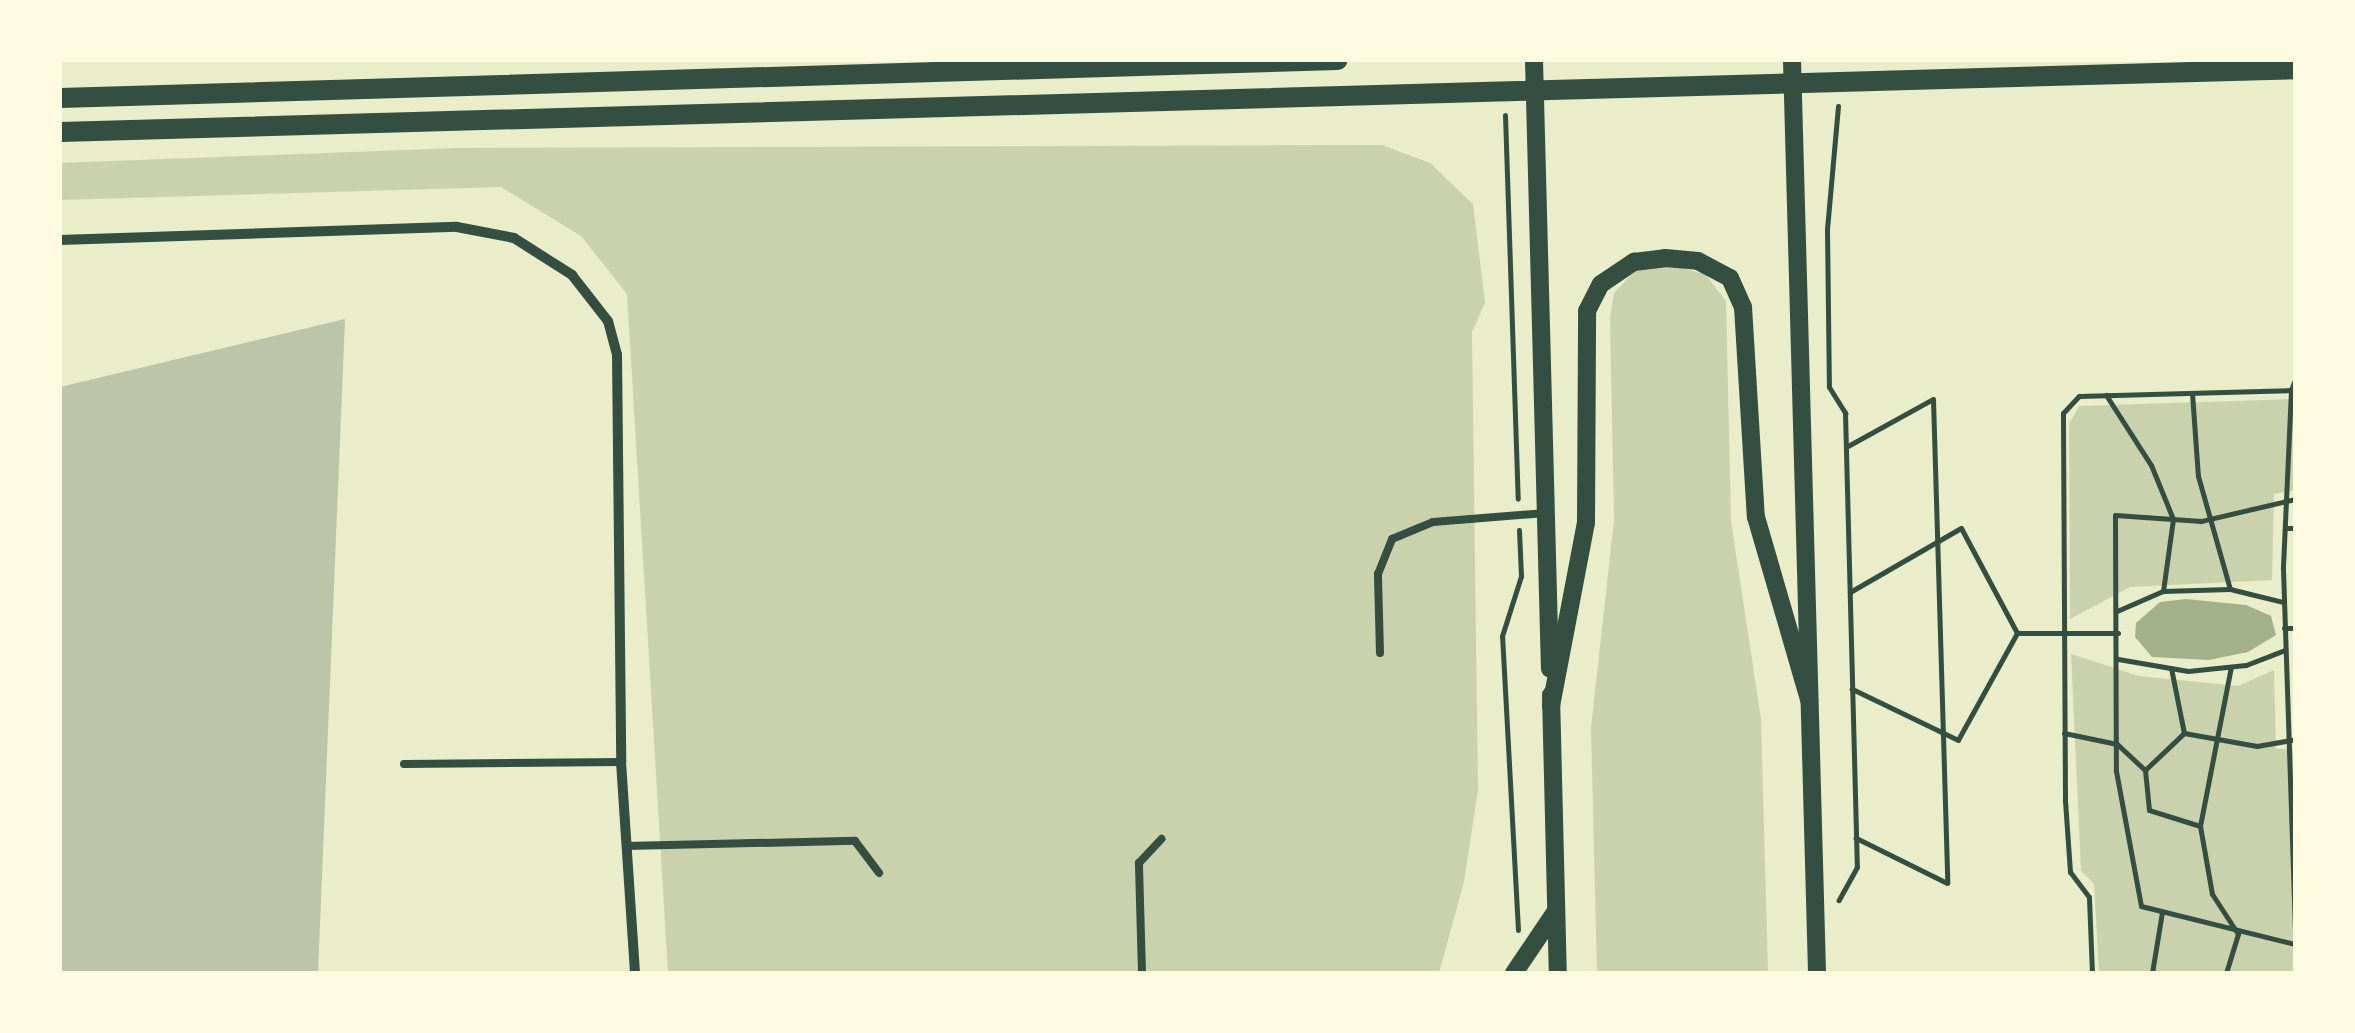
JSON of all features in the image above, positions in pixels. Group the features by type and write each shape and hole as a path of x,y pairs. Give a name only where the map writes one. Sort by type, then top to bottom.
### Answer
{"main road":[{"path":"60,98 1337,60"},
{"path":"60,132 1840,86 2295,68"}],"street":[{"path":"1534,60 1558,973"},
{"path":"1792,60 1816,973"},
{"path":"60,240 457,227 514,238 572,275 608,321 617,355 621,762 634,973"},
{"path":"1552,706 1586,523 1586,312 1601,284 1634,262 1665,258 1698,261 1730,278 1743,307 1756,516 1809,700"},
{"path":"1514,973 1557,911"}],"lane":[{"path":"1380,653 1378,574 1392,540 1433,522 1546,513"},
{"path":"404,764 621,762"},
{"path":"1142,973 1139,864 1161,839"},
{"path":"626,846 855,841 878,873"}],"path":[{"path":"1839,918 1839,900 1857,867 1845,412 1830,387 1828,288 1840,86"},
{"path":"2295,380 2291,390 2286,502 2285,528 2284,602 2295,941 2238,934 2141,906 2116,744 2114,515 2211,519 2286,502 2295,499"},
{"path":"2092,973 2089,896 2070,872 2062,632 2063,412 2079,396 2291,390"},
{"path":"2192,392 2198,476 2230,589"},
{"path":"2106,395 2151,465 2174,519 2162,591"},
{"path":"1846,447 1933,399 1947,884 1856,838"},
{"path":"1850,592 1961,528 2016,633"},
{"path":"2285,528 2295,528"},
{"path":"2116,611 2162,591 2230,589 2284,602"},
{"path":"2284,628 2295,628"},
{"path":"2016,633 2118,633"},
{"path":"1852,689 1958,740 2016,633"},
{"path":"2118,659 2171,668 2231,667 2285,650"},
{"path":"2231,667 2200,826 2212,894 2238,934"},
{"path":"2171,668 2184,733"},
{"path":"2064,733 2116,744 2145,770 2149,810 2200,826"},
{"path":"2184,733 2257,746 2295,739"},
{"path":"2145,770 2184,733"},
{"path":"2152,973 2162,912"},
{"path":"2226,973 2238,934"}],"shaded area":[{"path":"1382,145 1430,163 1473,204 1485,303 1472,332 1478,790 1464,882 1439,973 668,973 627,294 581,236 501,187 60,200 60,163 456,148"},
{"path":"1662,263 1705,274 1726,301 1731,521 1761,719 1768,973 1597,973 1591,728 1614,520 1610,318 1614,293 1634,272"},
{"path":"2295,399 2295,490 2274,494 2272,580 2130,587 2070,619 2069,424 2079,406"},
{"path":"2186,599 2246,605 2271,616 2276,635 2248,652 2209,660 2152,657 2135,637 2136,623 2160,602"},
{"path":"2071,654 2139,676 2238,686 2274,670 2276,749 2295,749 2295,973 2099,973 2094,884 2081,871"}],"building":[{"path":"345,319 318,973 60,973 60,387"}]}
